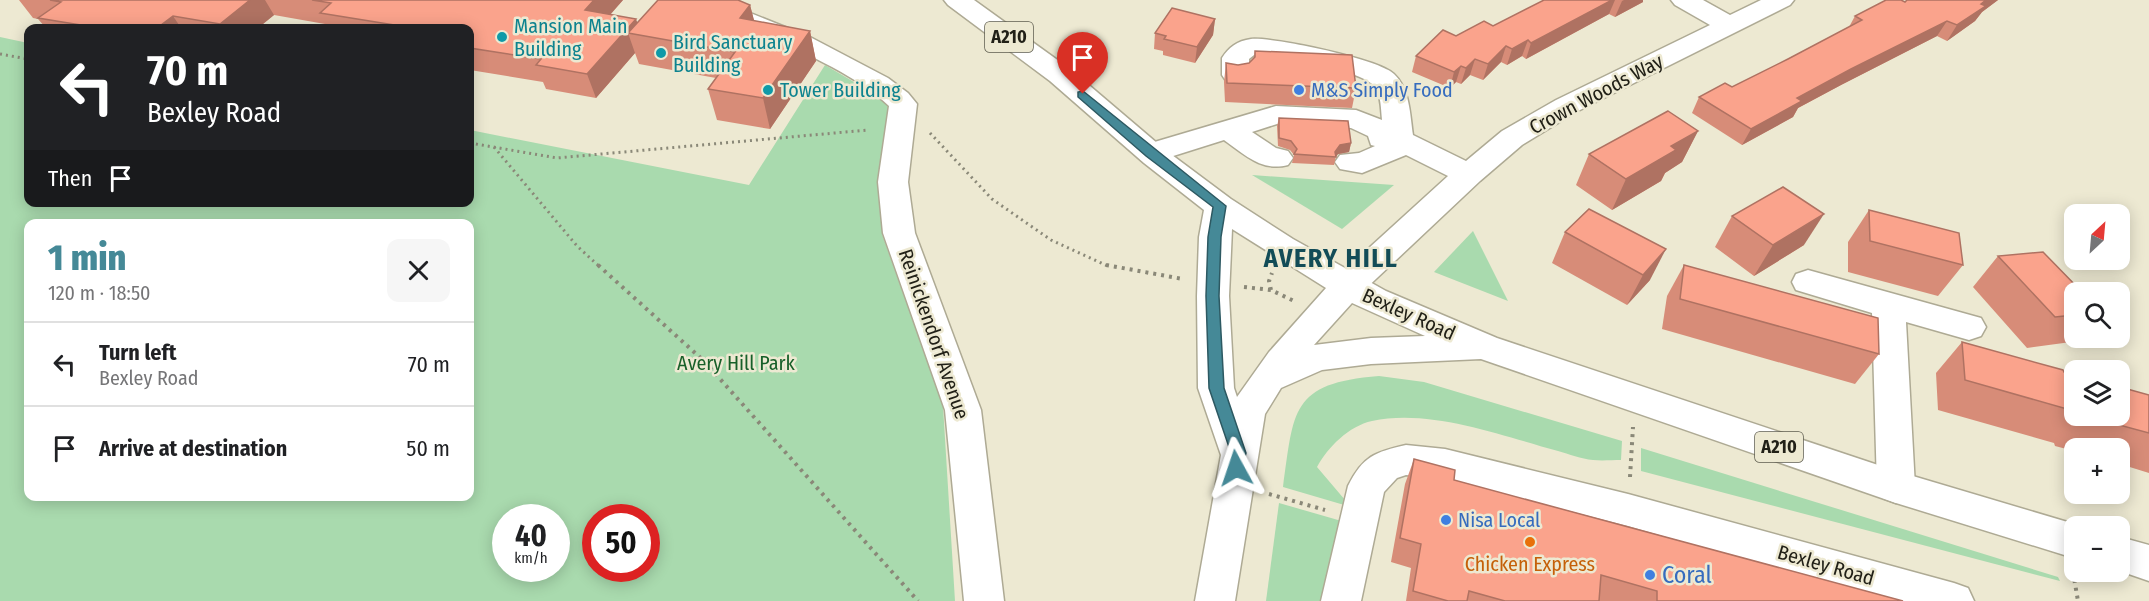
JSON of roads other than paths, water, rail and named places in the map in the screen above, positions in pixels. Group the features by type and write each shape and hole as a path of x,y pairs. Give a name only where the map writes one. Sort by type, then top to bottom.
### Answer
{"street":[{"name":"Reinickendorf Avenue","path":"694,0 736,15 839,61 894,93 901,115 893,182 899,233 963,410 984,601"},
{"name":"Bexley Road","path":"957,0 1060,75 1151,153 1220,206 1282,247 1348,286 1412,318 1485,347 1896,487 2064,538"},
{"path":"1684,0 1731,26"},
{"name":"Crown Woods Way","path":"1215,601 1247,412 1294,343 1320,314 1469,174 1512,138 1566,106 1781,0"},
{"path":"1255,126 1235,57 1242,50 1253,47 1338,60 1384,79 1392,92 1399,144"},
{"path":"1151,153 1255,126 1276,115 1356,118 1399,144 1469,174"},
{"path":"1348,149 1362,163 1399,144"},
{"path":"1220,206 1215,237 1213,284 1216,388 1236,468"},
{"path":"1808,282 1969,327"},
{"path":"1888,305 1896,487"},
{"path":"1268,378 1317,357 1371,351 1485,347"},
{"name":"Bexley Road","path":"1341,601 1367,486 1385,465 1406,460 1445,464 1628,510 1954,601"},
{"path":"2130,557 2149,563"}],"place":[{"name":"Mansion Main Building","path":"502,37"},
{"name":"Bird Sanctuary Building","path":"661,53"},
{"name":"Tower Building","path":"768,90"},
{"name":"M&S Simply Food","path":"1299,90"},
{"name":"Nisa Local","path":"1446,520"},
{"name":"Chicken Express","path":"1530,542"},
{"name":"Coral","path":"1650,575"}],"district":[{"name":"AVERY HILL","path":"1331,258"}],"park label":[{"name":"Avery Hill Park","path":"736,363"}]}
